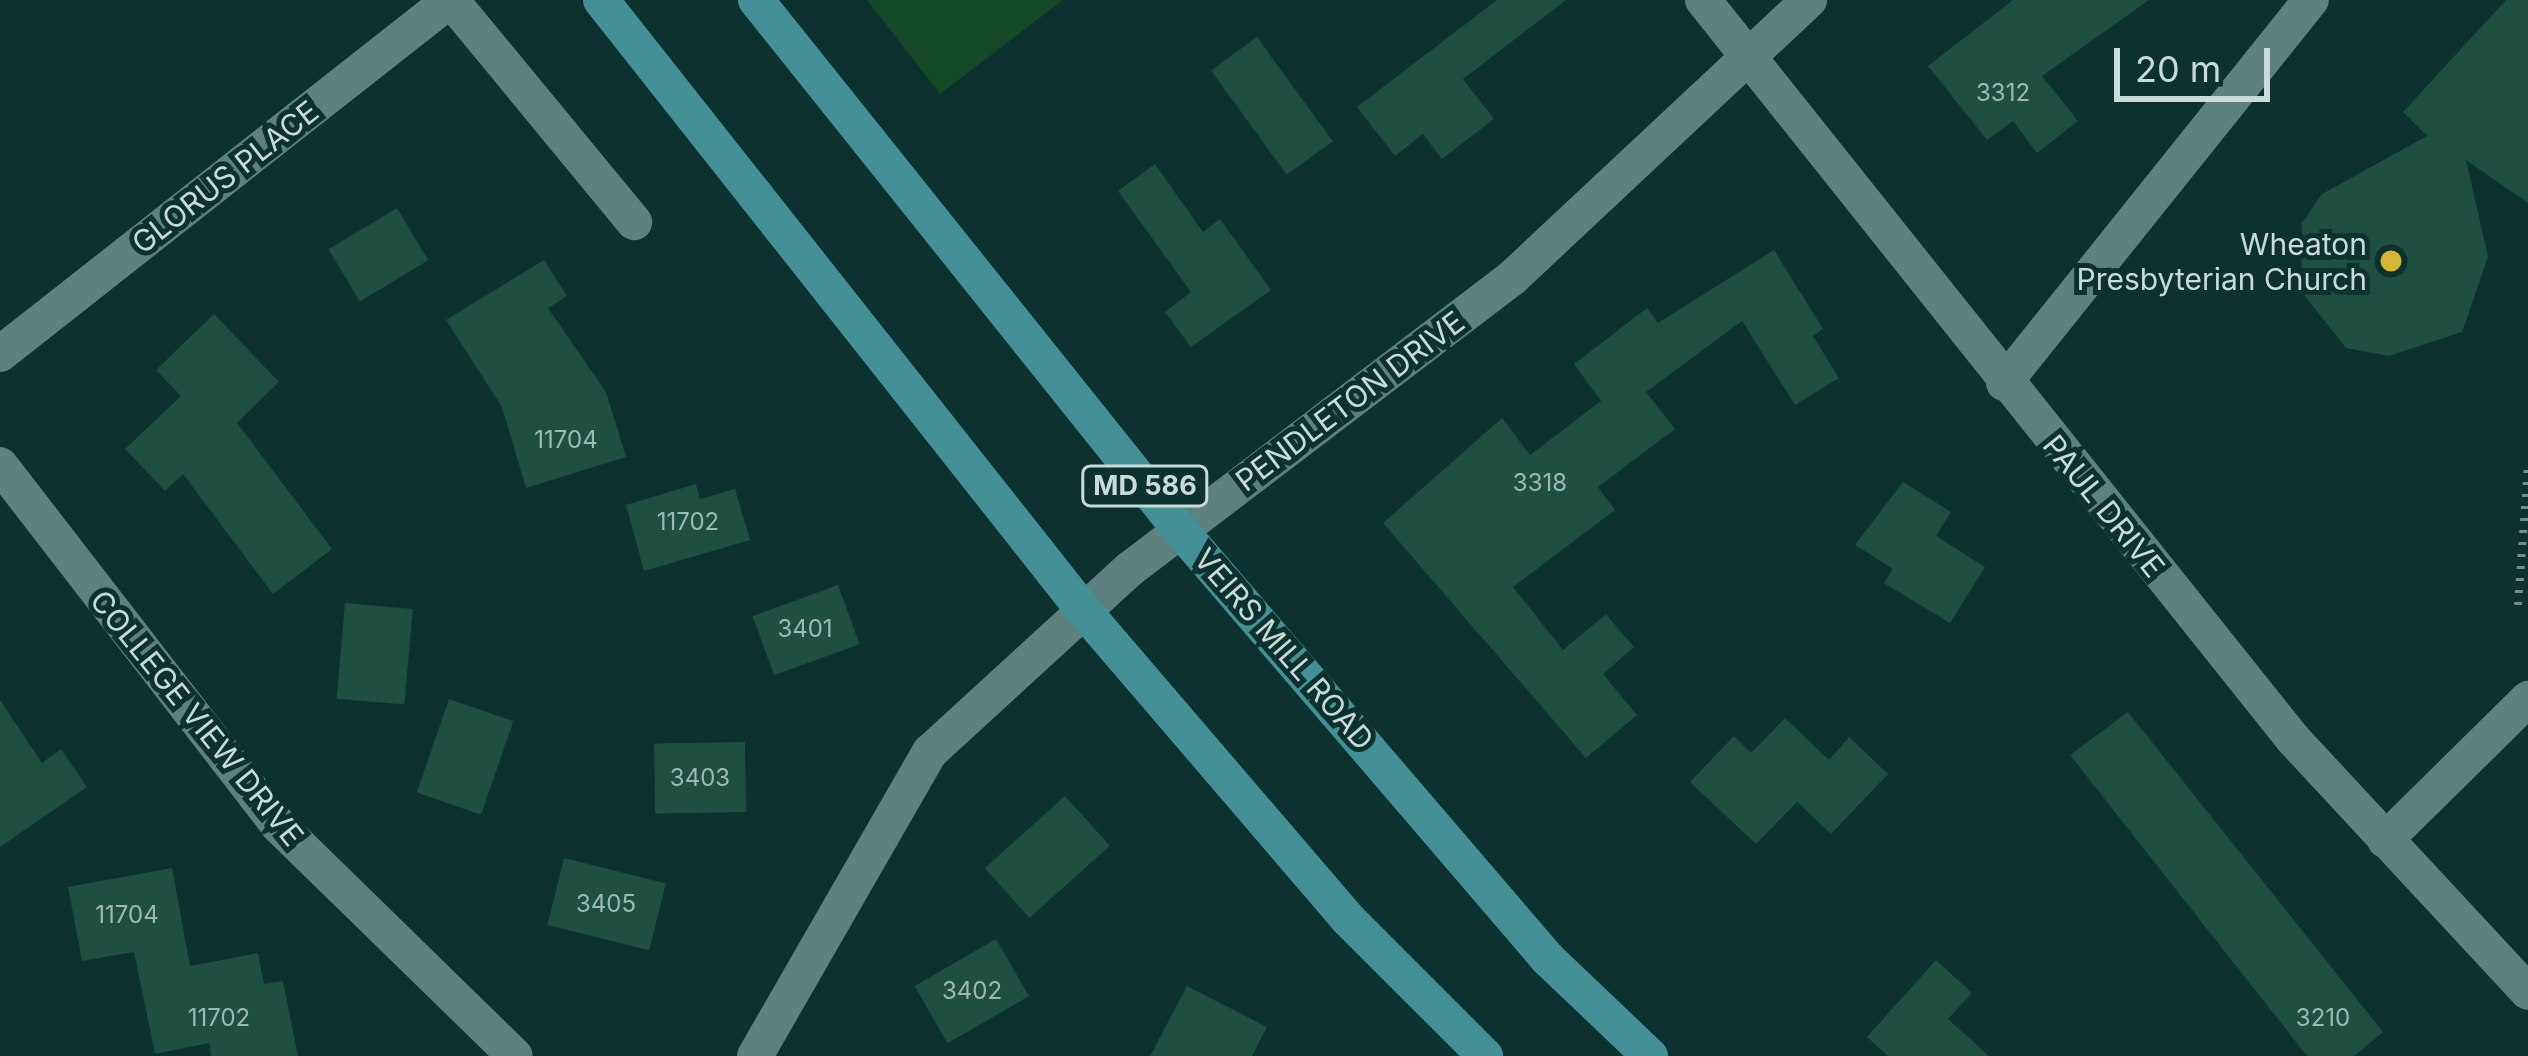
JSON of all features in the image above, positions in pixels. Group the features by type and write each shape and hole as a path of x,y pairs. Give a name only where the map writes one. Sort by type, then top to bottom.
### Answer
{"main road":[{"path":"601,0 1084,611 1348,919 1485,1056"},
{"name":"VEIRS MILL ROAD","path":"756,0 1180,531 1549,958 1650,1056"}],"street":[{"path":"451,0 634,222"},
{"name":"GLORUS PLACE","path":"0,354 451,0"},
{"name":"PAUL DRIVE","path":"1703,0 2004,383 2384,840 2528,992"},
{"name":"PENDLETON DRIVE","path":"755,1056 931,752 1084,611 1180,531 1512,278 1752,59 1809,0"},
{"path":"2004,383 2311,0"},
{"name":"COLLEGE VIEW DRIVE","path":"0,464 277,824 515,1056"},
{"path":"2384,840 2528,699"}],"path":[{"path":"2518,605 2528,467"}],"green space":[{"path":"867,0 1063,0 940,94"}],"building":[{"path":"1497,0 1566,0 1463,79 1494,119 1442,159 1423,134 1395,156 1357,107"},
{"path":"2013,0 2149,0 2042,76 2078,121 2037,153 2013,121 1987,140 1928,66"},
{"path":"2506,0 2528,0 2528,203 2466,160 2488,257 2462,332 2389,356 2346,348 2301,291 2302,223 2322,194 2427,136 2403,112"},
{"path":"1257,37 1333,141 1287,175 1211,71"},
{"path":"1155,164 1203,232 1220,219 1271,290 1191,347 1165,312 1191,292 1118,191"},
{"path":"397,208 428,260 360,301 328,249"},
{"path":"1774,250 1823,329 1813,336 1839,378 1795,405 1742,321 1646,392 1675,429 1598,487 1615,510 1513,587 1563,650 1606,614 1634,647 1603,674 1637,715 1586,758 1383,523 1502,418 1530,455 1601,401 1574,364 1647,308 1658,323"},
{"path":"544,260 567,296 548,308 606,392 626,457 526,488 502,407 446,320"},
{"path":"214,314 279,382 237,423 332,549 273,594 183,474 165,491 125,449 181,396 156,370"},
{"path":"1903,482 1951,512 1936,536 1985,567 1950,623 1884,583 1893,569 1855,545"},
{"path":"696,484 700,499 735,489 750,540 644,571 626,505"},
{"path":"838,585 860,644 774,675 752,616"},
{"path":"345,603 413,609 404,705 337,699"},
{"path":"449,699 513,721 481,815 417,793"},
{"path":"0,700 42,763 61,749 87,787 0,847"},
{"path":"2128,712 2383,1032 2354,1056 2307,1056 2070,755"},
{"path":"1785,718 1829,760 1849,737 1888,774 1831,834 1797,802 1756,844 1690,782 1734,736 1751,753"},
{"path":"745,742 746,812 655,814 654,744"},
{"path":"1065,796 1110,846 1030,918 985,868"},
{"path":"564,858 666,883 649,950 547,925"},
{"path":"172,868 190,966 258,953 264,984 283,981 298,1056 211,1056 209,1043 155,1054 134,952 82,961 68,887"},
{"path":"996,939 1029,996 948,1043 915,986"},
{"path":"1936,960 1972,993 1948,1019 1989,1056 1888,1056 1867,1037"},
{"path":"1187,986 1267,1027 1252,1056 1150,1056"}],"place":[{"name":"Wheaton Presbyterian Church","path":"2391,261"}]}
